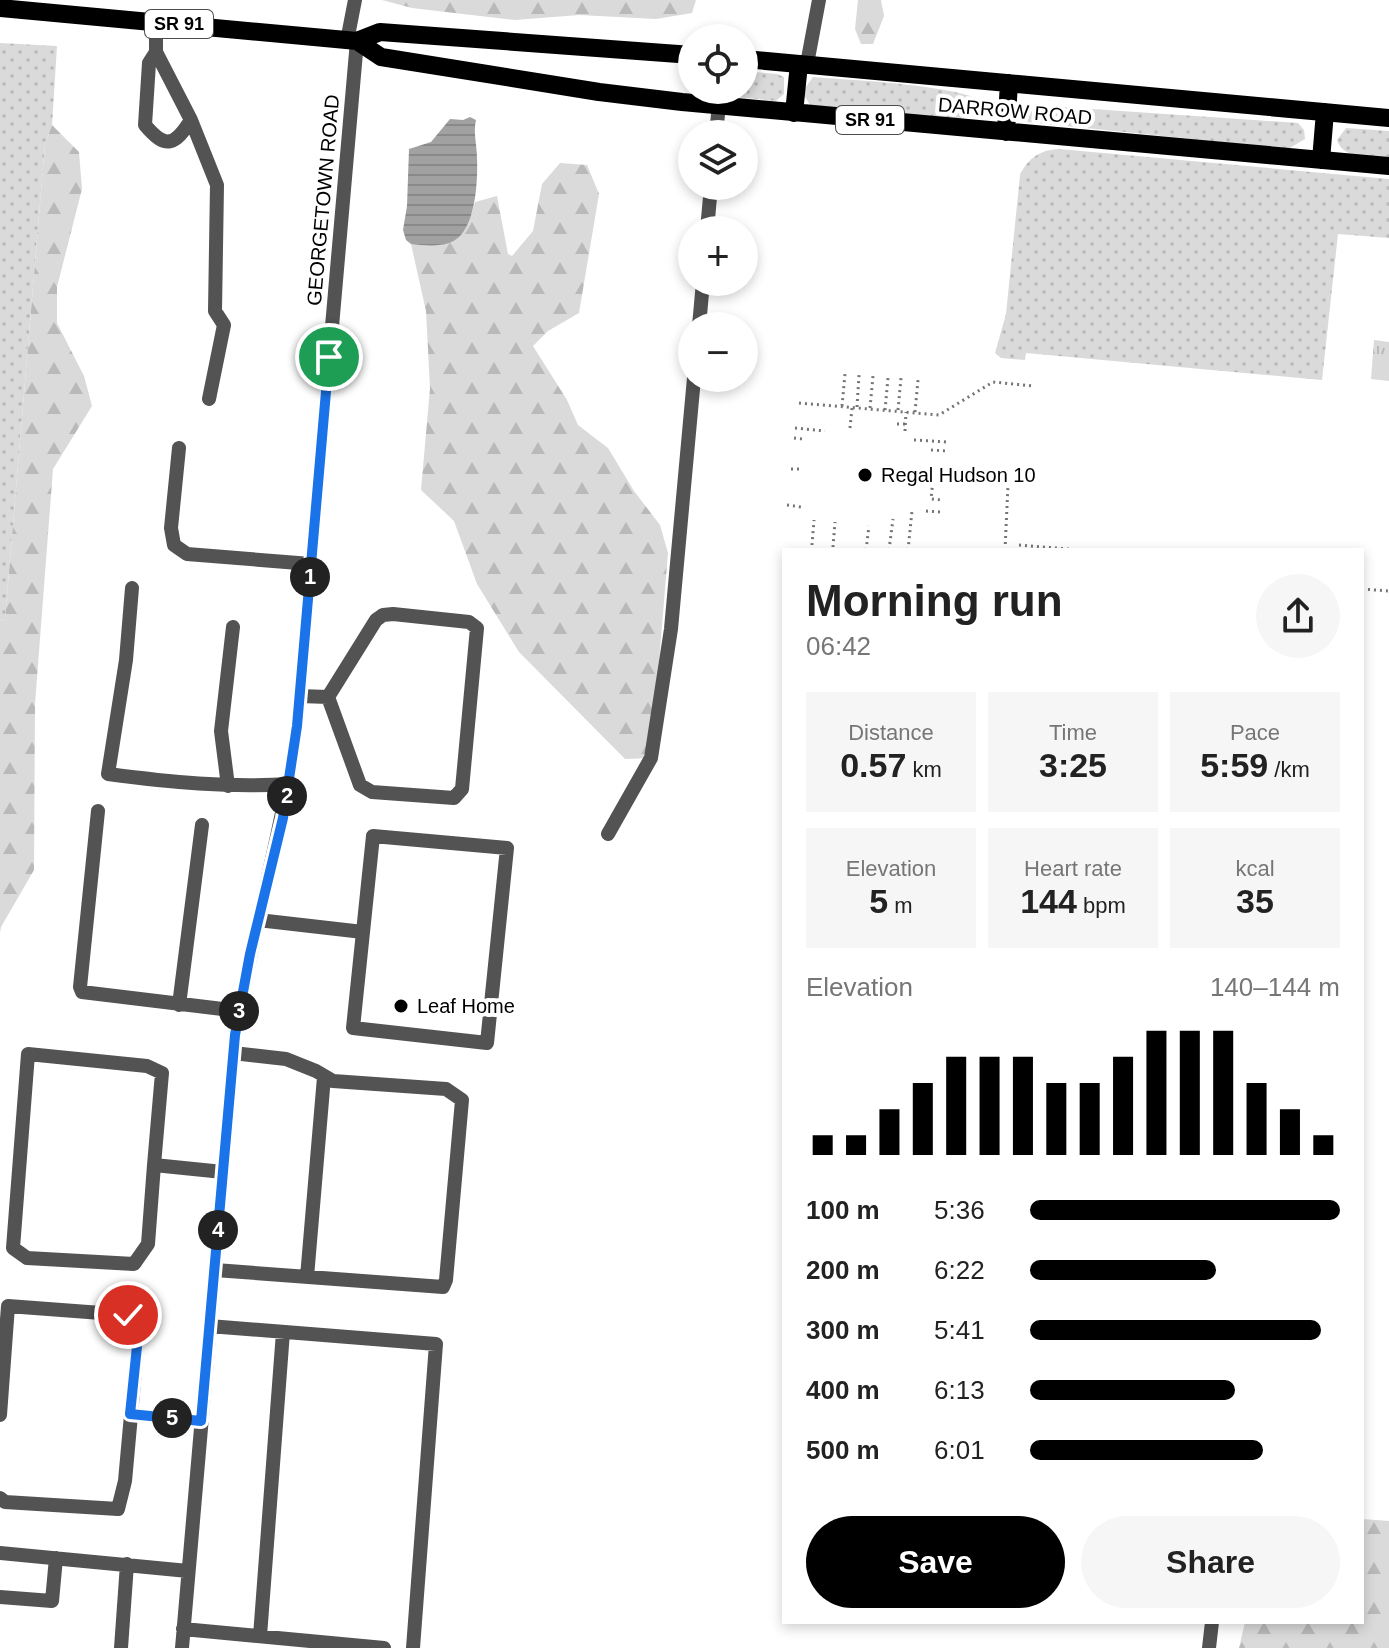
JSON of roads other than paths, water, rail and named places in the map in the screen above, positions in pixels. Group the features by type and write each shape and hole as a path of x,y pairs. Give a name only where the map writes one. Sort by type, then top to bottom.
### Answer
{"main road":[{"name":"DARROW ROAD","path":"0,8 352,41 381,57 599,92 678,97"},
{"name":"DARROW ROAD","path":"352,41 380,32 678,54"},
{"name":"DARROW ROAD","path":"758,60 1389,118"},
{"path":"794,113 803,64"},
{"path":"1006,132 1009,83"},
{"name":"DARROW ROAD","path":"741,104 794,113 1389,166"},
{"path":"1321,160 1325,112"}],"street":[{"name":"GEORGETOWN ROAD","path":"182,1648 233,1053 258,920 290,784 300,696 355,0"},
{"path":"803,64 819,0"},
{"path":"156,22 156,52 191,120 217,185 215,311 224,325 209,399"},
{"path":"156,52 149,63 145,125 156,138 168,142 179,139 191,120"},
{"path":"608,834 651,758 671,629 693,392"},
{"path":"179,448 171,528 174,545 187,554 311,564"},
{"path":"132,588 126,660 108,774 186,784 290,784"},
{"path":"383,615 469,622 477,628 462,789 454,798 372,792 360,785 328,697 376,620 383,615"},
{"path":"228,786 221,731 233,627"},
{"path":"300,696 328,697"},
{"path":"98,811 80,987 82,992 239,1011"},
{"path":"179,1005 202,825"},
{"path":"373,836 507,848 487,1043 353,1028 363,932 373,836"},
{"path":"258,920 363,932"},
{"path":"215,1270 443,1287 460,1140 462,1100 446,1089 333,1081 286,1059 233,1053"},
{"path":"28,1054 147,1066 162,1073 154,1165 148,1244 134,1264 27,1258 13,1248 28,1054"},
{"path":"307,1277 324,1077"},
{"path":"154,1165 223,1172"},
{"path":"0,1415 8,1306 128,1315 139,1327 125,1481 118,1509 5,1502 0,1498"},
{"path":"209,1326 436,1344 413,1648"},
{"path":"260,1636 283,1332"},
{"path":"130,1414 201,1421"},
{"path":"0,1553 188,1571"},
{"path":"0,1597 52,1601 56,1558"},
{"path":"121,1648 127,1564"},
{"path":"1209,1648 1212,1624"},
{"path":"183,1629 384,1648"}],"place":[{"name":"Regal Hudson 10","path":"865,475"},
{"name":"Leaf Home","path":"401,1006"}]}
